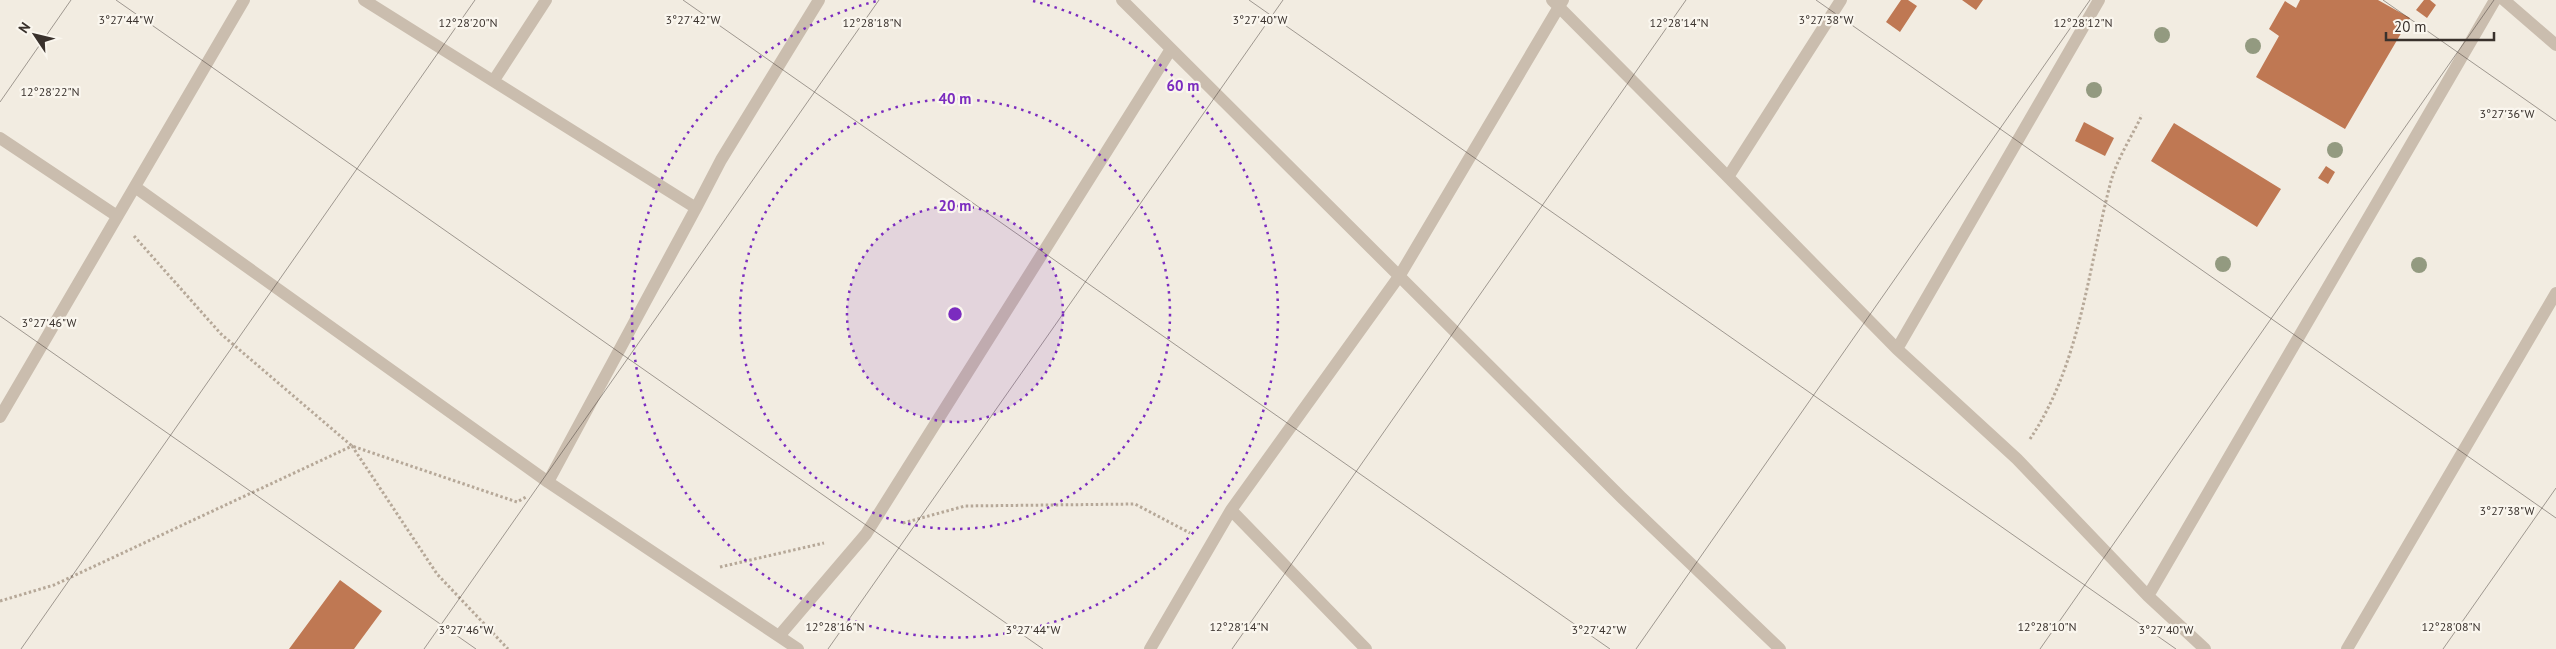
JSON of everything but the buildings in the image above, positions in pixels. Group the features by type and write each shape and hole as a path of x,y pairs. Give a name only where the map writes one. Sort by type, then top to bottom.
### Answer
{"street":[{"path":"0,417 244,0"},
{"path":"364,0 696,208"},
{"path":"494,80 546,0"},
{"path":"548,482 721,160 819,0"},
{"path":"1122,0 1621,497 1780,649"},
{"path":"1728,177 1841,0"},
{"path":"1897,349 2099,0"},
{"path":"2148,596 2495,0"},
{"path":"2504,0 2556,45"},
{"path":"1150,649 1231,510 1400,275 1558,2 1897,349 2016,459 2148,596 2205,649"},
{"path":"779,636 866,534 1172,49"},
{"path":"0,138 117,216"},
{"path":"135,187 548,482 798,649"},
{"path":"2347,649 2556,293"},
{"path":"1231,510 1366,649"}],"path":[{"path":"2016,459 2034,432 2059,385 2086,298 2112,179 2142,115"},
{"path":"117,216 221,334 352,446 437,574 508,649"},
{"path":"0,601 54,585 352,446 518,502 548,482"},
{"path":"711,569 866,534 966,506 1135,504 1211,544"}]}
